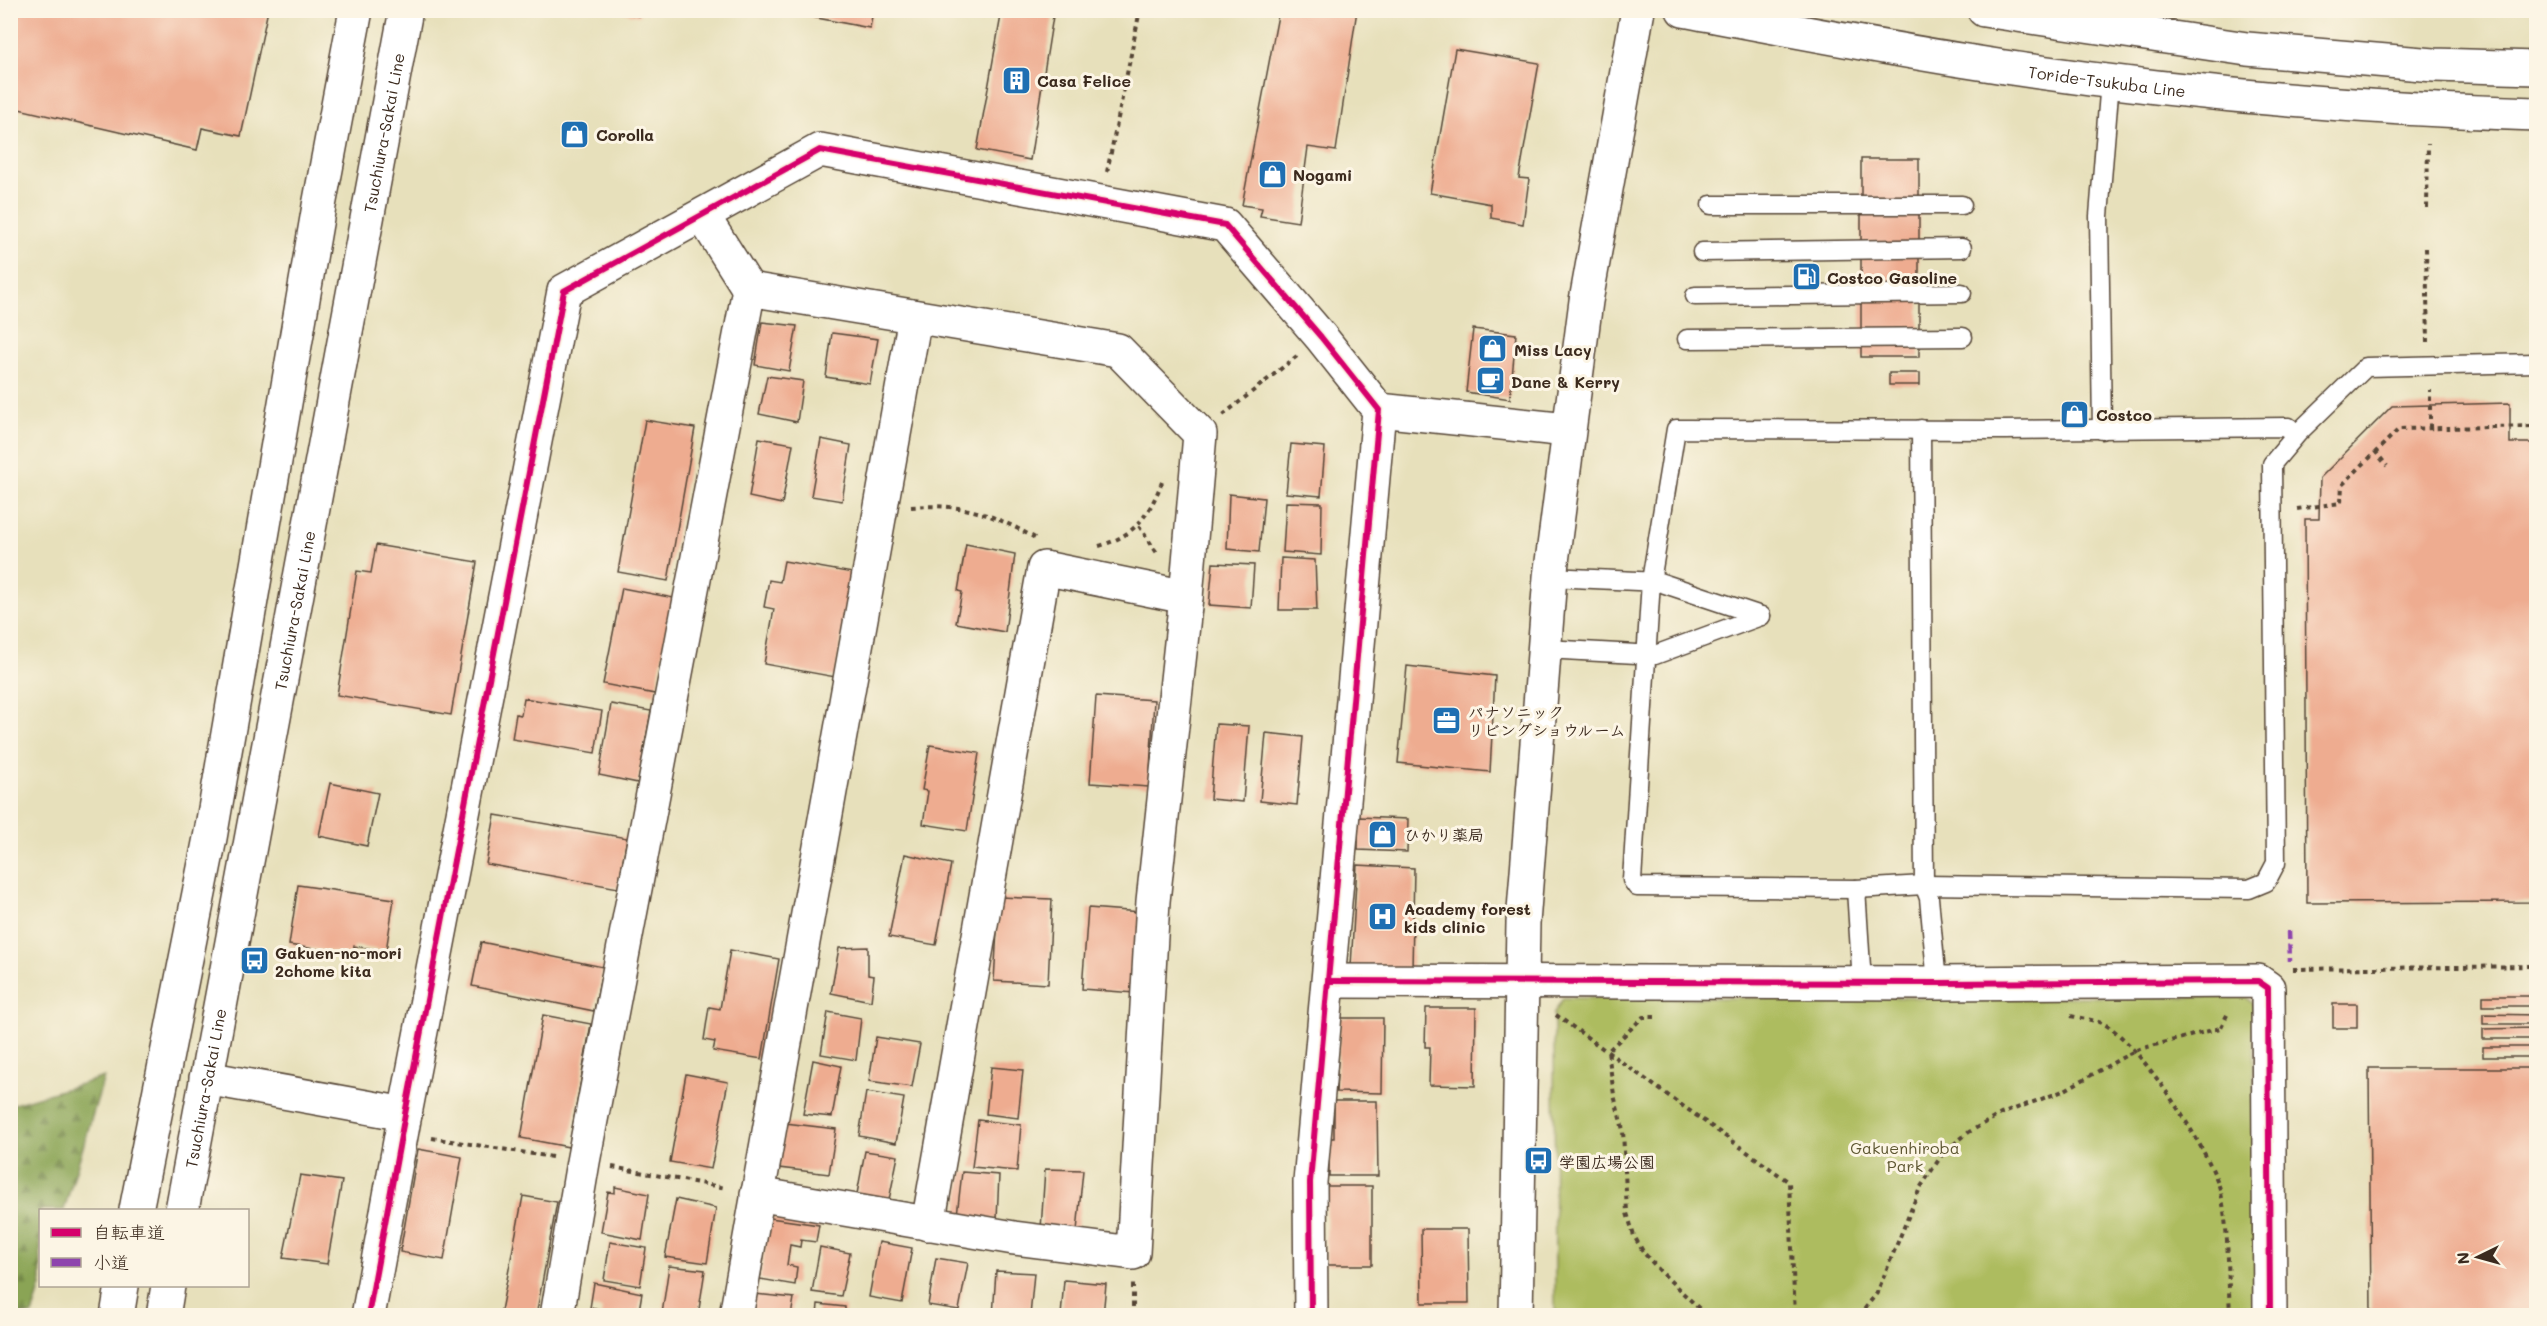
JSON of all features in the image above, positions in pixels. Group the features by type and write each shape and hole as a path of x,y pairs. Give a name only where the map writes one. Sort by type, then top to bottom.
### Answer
{"street":[{"path":"136,1209 210,838 317,217 356,10"},
{"name":"Tsuchiura-Sakai Line","path":"182,1209 406,10"},
{"path":"1516,1316 1522,923 1551,577 1567,430 1586,302 1638,10"},
{"name":"Toride-Tsukuba Line","path":"1683,10 1960,60 2110,81 2421,110 2536,114"},
{"path":"1984,10 2247,50 2434,65 2536,68"},
{"path":"368,1316 564,291 820,150 1225,225 1322,337 1379,410 1310,1182 1311,1316"},
{"path":"557,1316 583,1162 749,289 703,216"},
{"path":"749,289 1118,350 1200,434 1186,597 1153,901 1133,1253 1014,1238 757,1194"},
{"path":"736,1316 915,316"},
{"path":"1379,410 1567,430"},
{"path":"928,1224 1044,568 1186,597"},
{"path":"1329,981 1521,983 2258,981 2268,988 2270,1316"},
{"path":"206,1078 405,1114"},
{"path":"117,1316 123,1287"},
{"path":"163,1316 168,1287"}],"lane":[{"path":"2102,430 2099,216 2110,81"},
{"path":"1711,205 1962,205"},
{"path":"1702,252 1962,248"},
{"path":"1695,297 1962,292"},
{"path":"1687,339 1962,337"},
{"path":"2289,427 2102,430 1676,429 1651,581 1632,880 1637,887 1856,889 1924,885 2249,889 2266,882 2276,863 2272,464 2298,433 2366,367 2536,363"},
{"path":"1922,429 1924,885 1929,898 1937,983"},
{"path":"1545,649 1655,656 1761,616 1651,581 1551,577"},
{"path":"1856,889 1862,983"}],"path":[{"path":"1101,202 1140,10"},
{"path":"2427,207 2428,144"},
{"path":"2427,248 2428,342"},
{"path":"1200,434 1322,337"},
{"path":"2430,389 2430,428"},
{"path":"2298,518 2297,507 2341,503 2342,485 2399,429 2536,426"},
{"path":"2375,451 2387,466"},
{"path":"1090,548 1110,543 1136,529 1150,508 1164,477"},
{"path":"880,509 945,505 972,509 1000,519 1044,543"},
{"path":"2289,969 2536,966"},
{"path":"1554,1013 1789,1182 1795,1316"},
{"path":"2062,1016 2103,1024 2136,1050 2189,1126 2220,1190 2227,1229 2230,1316"},
{"path":"1608,1051 1643,1017 1665,1017"},
{"path":"1859,1316 1877,1293 1915,1198 1944,1152 1969,1132 2001,1114 2063,1091 2136,1050 2220,1028"},
{"path":"1608,1051 1614,1095 1623,1130 1627,1214 1634,1236 1644,1253 1661,1272 1707,1316"}],"green space":[{"name":"Gakuenhiroba Park","path":"2246,997 2253,1005 2256,1315 1555,1315 1554,1013 1563,998"},
{"path":"104,1077 64,1209 39,1209 41,1287 32,1315 11,1315 11,1105"}],"building":[{"path":"10,10 268,10 241,136 202,128 197,150 10,107"},
{"path":"615,10 640,10 639,16"},
{"path":"775,10 873,10 870,28"},
{"name":"Casa Felice","path":"1002,10 1054,10 1030,160 977,150"},
{"path":"1279,10 1357,10 1336,151 1308,147 1298,222 1260,216 1262,208 1242,205"},
{"path":"1455,49 1539,63 1519,178 1529,179 1523,224 1491,218 1491,204 1430,193"},
{"path":"1861,159 1919,159 1919,357 1861,357"},
{"path":"762,322 797,326 789,371 755,365"},
{"path":"1473,329 1516,334 1510,399 1466,392"},
{"path":"832,333 878,339 870,384 826,377"},
{"path":"1889,373 1920,373 1920,385 1889,385"},
{"path":"767,376 803,381 797,422 759,414"},
{"path":"2510,403 2510,443 2536,443 2536,902 2307,903 2305,519 2319,519 2320,478 2392,406"},
{"path":"645,420 695,428 668,581 618,572"},
{"path":"759,438 793,444 782,504 749,497"},
{"path":"821,439 851,445 842,501 811,496"},
{"path":"1291,444 1325,447 1321,496 1286,493"},
{"path":"1229,494 1264,498 1259,552 1227,549"},
{"path":"1286,502 1322,503 1321,555 1283,552"},
{"path":"966,544 1015,554 1005,632 956,623 962,592 958,591"},
{"path":"376,545 477,562 451,715 337,695 357,571 371,573"},
{"path":"1281,558 1315,560 1317,610 1279,610"},
{"path":"784,561 853,573 835,677 764,664 774,609 764,607 769,580 780,582"},
{"path":"1213,563 1254,565 1251,608 1209,605"},
{"path":"622,588 674,598 655,694 603,684"},
{"name":"パナソニック リビングショウルーム","path":"1407,666 1495,676 1490,772 1398,763"},
{"path":"1096,696 1154,700 1149,787 1090,783"},
{"path":"524,698 602,711 595,753 512,739 516,714 521,715"},
{"path":"611,704 651,711 638,783 599,775"},
{"path":"1216,724 1249,726 1243,802 1210,799"},
{"path":"1266,733 1303,737 1297,805 1260,801"},
{"path":"930,745 979,753 967,831 923,824 928,791 922,790"},
{"path":"330,783 378,793 367,846 319,836"},
{"path":"495,815 627,838 618,888 486,864"},
{"name":"ひかり薬局","path":"1358,817 1408,819 1407,852 1358,850"},
{"path":"905,854 951,864 936,945 889,937"},
{"name":"Academy forest kids clinic","path":"1357,865 1414,868 1412,970 1351,966"},
{"path":"298,885 394,899 386,951 354,946 353,955 289,945"},
{"path":"999,897 1052,899 1048,984 994,981"},
{"path":"1088,908 1141,912 1135,993 1082,989"},
{"path":"481,942 603,967 594,1011 472,986"},
{"path":"868,947 868,975 874,976 871,1001 831,993 839,948"},
{"path":"730,950 779,959 762,1059 713,1051 715,1042 704,1040 709,1007 720,1009"},
{"path":"2483,996 2536,996 2536,1006 2483,1006"},
{"path":"2333,1004 2357,1004 2357,1028 2333,1028"},
{"path":"1426,1008 1476,1008 1475,1086 1429,1085 1430,1047 1425,1047"},
{"path":"828,1012 861,1018 856,1060 821,1054"},
{"path":"2483,1014 2536,1015 2536,1024 2483,1024"},
{"path":"543,1015 591,1024 569,1147 521,1138"},
{"path":"1340,1018 1383,1018 1382,1093 1336,1092"},
{"path":"2536,1028 2536,1039 2483,1039 2483,1029"},
{"path":"876,1037 920,1044 912,1087 869,1081"},
{"path":"2483,1047 2536,1047 2536,1057 2483,1057"},
{"path":"813,1060 841,1066 832,1117 803,1114"},
{"path":"991,1067 1023,1070 1018,1118 986,1114"},
{"path":"2369,1068 2536,1068 2536,1316 2371,1316"},
{"path":"686,1074 728,1082 711,1169 670,1162"},
{"path":"866,1092 904,1098 896,1143 859,1136"},
{"path":"1334,1101 1377,1101 1378,1176 1329,1176 1329,1138 1334,1138"},
{"path":"978,1120 1021,1125 1017,1171 972,1167"},
{"path":"785,1123 836,1129 829,1174 779,1168"},
{"path":"418,1149 462,1157 444,1260 400,1252"},
{"path":"865,1151 898,1156 889,1200 857,1194"},
{"path":"1045,1169 1083,1170 1077,1231 1041,1229"},
{"path":"962,1172 999,1175 997,1219 957,1215"},
{"path":"300,1175 342,1181 327,1264 283,1258"},
{"path":"1327,1186 1372,1186 1372,1265 1326,1265"},
{"path":"615,1187 649,1194 642,1240 601,1232 608,1192 615,1193"},
{"path":"523,1196 557,1202 536,1316 500,1316"},
{"path":"676,1199 716,1208 707,1263 665,1257"},
{"path":"770,1218 819,1225 816,1242 801,1240 800,1247 790,1245 787,1265 797,1267 795,1285 760,1279"},
{"path":"1421,1229 1468,1229 1469,1303 1422,1303"},
{"path":"610,1242 646,1248 640,1286 604,1280"},
{"path":"879,1242 912,1248 902,1303 869,1297"},
{"path":"820,1247 850,1253 841,1296 812,1292"},
{"path":"936,1258 968,1263 959,1310 928,1305"},
{"path":"669,1266 705,1270 698,1316 662,1314"},
{"path":"996,1271 1034,1273 1030,1316 993,1316"},
{"path":"1064,1280 1106,1284 1103,1316 1061,1316"},
{"path":"594,1283 642,1293 638,1316 601,1316 602,1309 590,1308"},
{"path":"755,1294 794,1298 791,1316 753,1316"},
{"path":"818,1304 845,1307 845,1316 817,1316"}],"marked path":[{"path":"2289,931 2290,961"}],"cycle path":[{"path":"368,1316 564,291 820,150 1225,225 1321,337 1379,410 1310,1182 1311,1316"},
{"path":"1329,981 1937,983 2258,981 2268,988 2270,1316"}],"place":[{"name":"Casa Felice","path":"1016,80"},
{"name":"Corolla","path":"575,134"},
{"name":"Nogami","path":"1272,174"},
{"name":"Costco Gasoline","path":"1806,277"},
{"name":"Miss Lacy","path":"1493,349"},
{"name":"Dane & Kerry","path":"1490,381"},
{"name":"Costco","path":"2075,414"},
{"name":"パナソニック リビングショウルーム","path":"1447,720"},
{"name":"ひかり薬局","path":"1383,834"},
{"name":"Academy forest kids clinic","path":"1383,917"},
{"name":"Gakuen-no-mori 2chome kita","path":"254,961"},
{"name":"学園広場公園","path":"1538,1161"}]}
